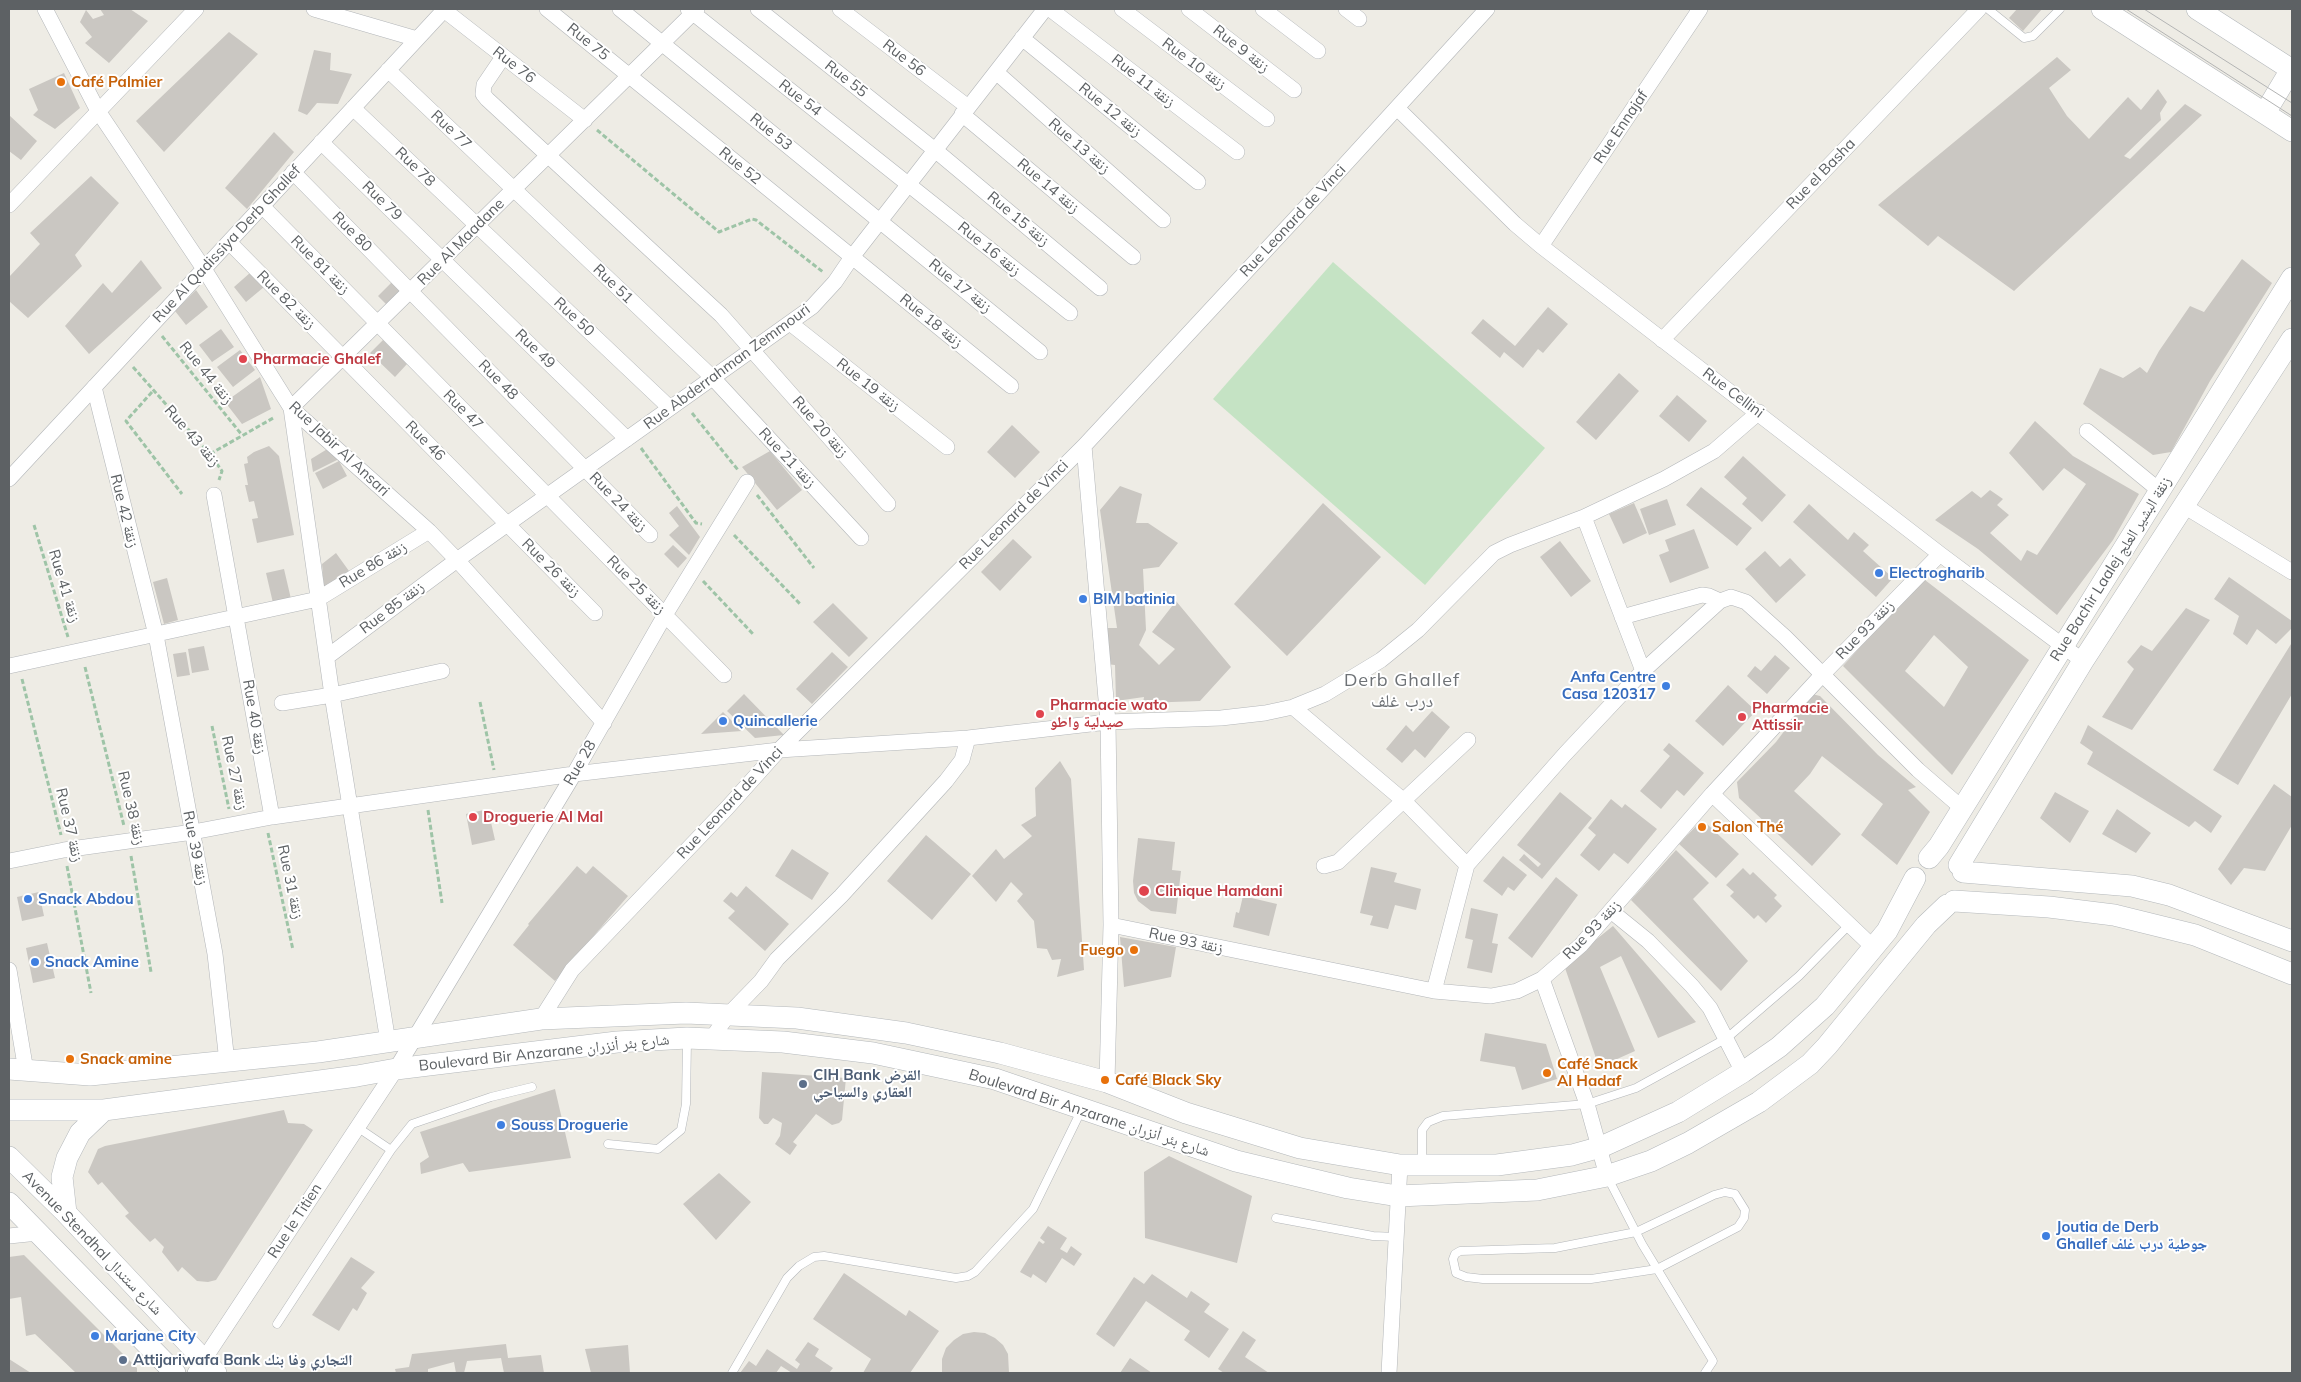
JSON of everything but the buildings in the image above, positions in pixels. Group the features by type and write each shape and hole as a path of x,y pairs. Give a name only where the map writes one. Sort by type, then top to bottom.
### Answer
{"main road":[{"path":"2102,9 2292,131"},
{"path":"2197,9 2292,69 2265,113"},
{"name":"Rue Bachir Laalej زنقة البشير العلج","path":"1929,858 2292,278"},
{"name":"Rue Bachir Laalej زنقة البشير العلج","path":"1961,868 2084,661 2292,338"},
{"path":"2292,941 2169,895 2132,886 1961,868 1945,856 1929,858 1917,870 1915,878 1915,886 1924,900 1938,906 1950,903 2049,907 2114,915 2195,935 2292,974"},
{"path":"1950,903 1964,888 1961,868"},
{"name":"Boulevard Bir Anzarane شارع بئر أنزران","path":"17,1070 90,1075 227,1062 413,1039 541,1020 686,1013 797,1018 906,1033 992,1051 1107,1082 1186,1113 1290,1145 1333,1155 1400,1165 1496,1164 1572,1155 1600,1146 1678,1112 1779,1048 1824,1006 1874,948 1898,914 1915,878"},
{"name":"Boulevard Bir Anzarane شارع بئر أنزران","path":"9,1110 104,1110 357,1076 396,1069 617,1042 712,1038 820,1045 916,1060 994,1079 1083,1107 1236,1161 1339,1186 1398,1196 1537,1190 1607,1176 1651,1161 1688,1143 1759,1102 1798,1073 1827,1046 1926,925 1950,903"},
{"path":"66,1214 62,1177 67,1158 80,1133 104,1110"},
{"name":"Avenue Stendhal شارع ستندال","path":"9,1158 66,1214 205,1369"},
{"name":"Avenue Stendhal شارع ستندال","path":"9,1203 175,1373"}],"street":[{"name":"Rue Jabir Al Ansari","path":"45,9 98,111 204,268 291,408 429,531 604,723"},
{"path":"9,205 196,9"},
{"path":"314,9 417,39"},
{"name":"Rue Al Qadissiya Derb Ghallef","path":"9,479 444,9"},
{"name":"Rue 76","path":"444,9 585,120"},
{"name":"Rue 75","path":"547,9 629,76"},
{"name":"Rue 53","path":"620,9 880,221"},
{"name":"Rue 55","path":"758,9 935,150"},
{"name":"Rue 56","path":"840,9 965,111"},
{"name":"Rue Abderrahman Zemmouri","path":"457,560 812,307 835,282 908,184 1045,9"},
{"name":"Rue 11 زنقة","path":"1050,9 1237,152"},
{"name":"Rue 10 زنقة","path":"1122,9 1267,118"},
{"name":"Rue 9 زنقة","path":"1188,9 1294,90"},
{"path":"1263,9 1318,51"},
{"path":"1346,9 1359,19"},
{"name":"Rue Leonard de Vinci","path":"541,1020 572,970 727,808 779,750 1084,446 1487,9"},
{"name":"Rue Ennajaf","path":"1541,246 1700,9"},
{"name":"Rue el Basha","path":"1662,340 1979,9"},
{"name":"Rue Al Maadane","path":"291,408 585,120 662,43 692,10"},
{"name":"Rue 54","path":"692,10 908,184"},
{"name":"Rue 12 زنقة","path":"1022,38 1198,182"},
{"name":"Rue 20 زنقة","path":"503,57 484,85 483,94 721,315 888,504"},
{"name":"Rue 77","path":"388,70 514,190"},
{"name":"Rue 13 زنقة","path":"996,72 1163,220"},
{"name":"Rue 52","path":"629,76 852,257"},
{"name":"Rue 78","path":"353,108 478,226"},
{"name":"Rue Cellini","path":"1397,108 1515,224 1541,246 1759,412 1940,554 2084,661"},
{"name":"Rue 14 زنقة","path":"965,111 1133,257"},
{"name":"Rue 79","path":"321,142 443,260"},
{"name":"Rue 15 زنقة","path":"935,150 1100,288"},
{"name":"Rue 80","path":"293,172 411,292"},
{"name":"Rue 16 زنقة","path":"908,184 1070,313"},
{"name":"Rue 51","path":"514,190 713,378"},
{"name":"Rue 81 زنقة","path":"262,206 378,324"},
{"name":"Rue 17 زنقة","path":"880,221 1040,352"},
{"name":"Rue 50","path":"478,226 670,408"},
{"name":"Rue 82 زنقة","path":"229,242 344,358"},
{"name":"Rue 18 زنقة","path":"852,257 1010,386"},
{"name":"Rue 49","path":"443,260 627,438"},
{"name":"Rue 48","path":"411,292 585,468"},
{"name":"Rue 19 زنقة","path":"790,323 947,447"},
{"name":"Rue 47","path":"378,324 547,496"},
{"name":"Rue 46","path":"344,358 507,524"},
{"name":"Rue 21 زنقة","path":"713,378 861,538"},
{"name":"Rue 42 زنقة","path":"94,388 156,635"},
{"path":"291,408 326,657 388,1042"},
{"path":"9,861 64,850 193,832 351,805 574,774 779,750 968,738 1108,722 1221,718 1265,713 1292,707 1325,694 1381,660 1418,630 1494,553 1584,517 1691,464 1714,451 1759,412"},
{"path":"2087,431 2160,491"},
{"path":"1084,446 1108,722 1111,925 1107,1082"},
{"name":"Rue 24 زنقة","path":"585,468 650,534"},
{"name":"Rue 28","path":"396,1069 574,774 665,615 747,482"},
{"path":"214,494 236,617"},
{"name":"Rue 25 زنقة","path":"547,496 724,675"},
{"path":"2184,506 2292,572"},
{"path":"1584,517 1643,671"},
{"name":"Rue 26 زنقة","path":"507,524 595,613"},
{"name":"Rue 86 زنقة","path":"14,665 318,599 429,531"},
{"name":"Rue 93 زنقة","path":"1111,925 1434,991 1491,996 1517,992 1542,979 1581,945 1712,794 1822,674 1940,554"},
{"name":"Rue 85 زنقة","path":"326,657 457,560"},
{"path":"1622,617 1702,595 1720,601"},
{"path":"1434,991 1467,865 1565,754 1643,671 1720,601 1731,597 1746,602 1822,674 1918,770 1962,808"},
{"name":"Rue 40 زنقة","path":"236,617 268,818"},
{"name":"Rue 39 زنقة","path":"156,635 215,954 227,1062"},
{"path":"282,703 332,695 442,671"},
{"path":"1292,707 1404,801 1467,865"},
{"path":"712,1038 728,1015 761,981 777,959 841,896 946,781 962,760 968,738"},
{"path":"1324,866 1338,862 1468,740"},
{"path":"1712,794 1874,948"},
{"path":"1611,911 1648,941 1692,986 1710,1008 1743,1072"},
{"path":"9,970 17,1070"},
{"path":"1542,979 1600,1146 1607,1176"},
{"name":"Rue le Titien","path":"205,1369 357,1127 396,1069"},
{"path":"1390,1373 1400,1165"},
{"path":"9,1236 38,1233"}],"lane":[{"path":"1988,9 2024,38 2033,36 2060,9"},
{"path":"1422,1164 1422,1130 1428,1122 1443,1116 1586,1104 1636,1088 1727,1038 1799,976 1849,925"},
{"path":"608,1144 658,1149 681,1130 686,1104 687,1038"},
{"path":"277,1324 391,1150 412,1124 491,1097 532,1087"},
{"path":"732,1373 788,1278 799,1266 814,1257 824,1256 956,1278 968,1276 975,1272 1033,1209 1083,1107"},
{"path":"357,1127 391,1150"},
{"path":"1607,1176 1636,1232 1713,1361 1705,1373"},
{"path":"1725,1192 1735,1194 1745,1210 1744,1218 1738,1227 1658,1269 1591,1280 1483,1280 1456,1273 1453,1259 1454,1254 1460,1251 1555,1248 1636,1232 1714,1194 1725,1192"},
{"path":"1276,1218 1373,1236 1396,1237"}],"path":[{"path":"585,120 719,232 752,219 756,220 835,282"},
{"name":"Rue 44 زنقة","path":"153,324 242,435"},
{"name":"Rue 43 زنقة","path":"123,356 152,392 210,454 222,472 214,494"},
{"path":"152,392 126,421 182,494"},
{"path":"210,454 291,408"},
{"name":"Rue 41 زنقة","path":"34,525 77,652"},
{"path":"693,570 753,634"},
{"name":"Rue 38 زنقة","path":"77,652 128,841 152,972"},
{"name":"Rue 37 زنقة","path":"14,665 64,850 91,993"},
{"path":"480,702 498,785"},
{"name":"Rue 27 زنقة","path":"212,726 233,825"},
{"path":"426,795 442,903"},
{"name":"Rue 31 زنقة","path":"268,818 293,950"}],"green space":[{"path":"1333,262 1545,448 1425,585 1213,399"}],"tram line":[{"path":"2126,9 2292,116"},
{"path":"2144,9 2292,103"}],"place":[{"name":"Café Palmier","path":"61,82"},
{"name":"Pharmacie Ghalef","path":"243,359"},
{"name":"Electrogharib","path":"1879,573"},
{"name":"BIM batinia","path":"1083,599"},
{"name":"Anfa Centre Casa 120317","path":"1666,686"},
{"name":"Pharmacie wato صيدلية واطو","path":"1040,714"},
{"name":"Pharmacie Attissir","path":"1742,717"},
{"name":"Quincallerie","path":"723,721"},
{"name":"Droguerie Al Mal","path":"473,817"},
{"name":"Salon Thé","path":"1702,827"},
{"name":"Clinique Hamdani","path":"1144,891"},
{"name":"Snack Abdou","path":"28,899"},
{"name":"Fuego","path":"1134,950"},
{"name":"Snack Amine","path":"35,962"},
{"name":"Snack amine","path":"70,1059"},
{"name":"Café Snack Al Hadaf","path":"1547,1073"},
{"name":"Café Black Sky","path":"1105,1080"},
{"name":"CIH Bank القرض العقاري والسياحي","path":"803,1084"},
{"name":"Souss Droguerie","path":"501,1125"},
{"name":"Joutia de Derb Ghallef جوطية درب غلف","path":"2046,1236"},
{"name":"Marjane City","path":"95,1336"},
{"name":"Attijariwafa Bank التجاري وفا بنك","path":"123,1360"}],"district":[{"name":"Derb Ghallef درب غلف","path":"1402,691"}]}
